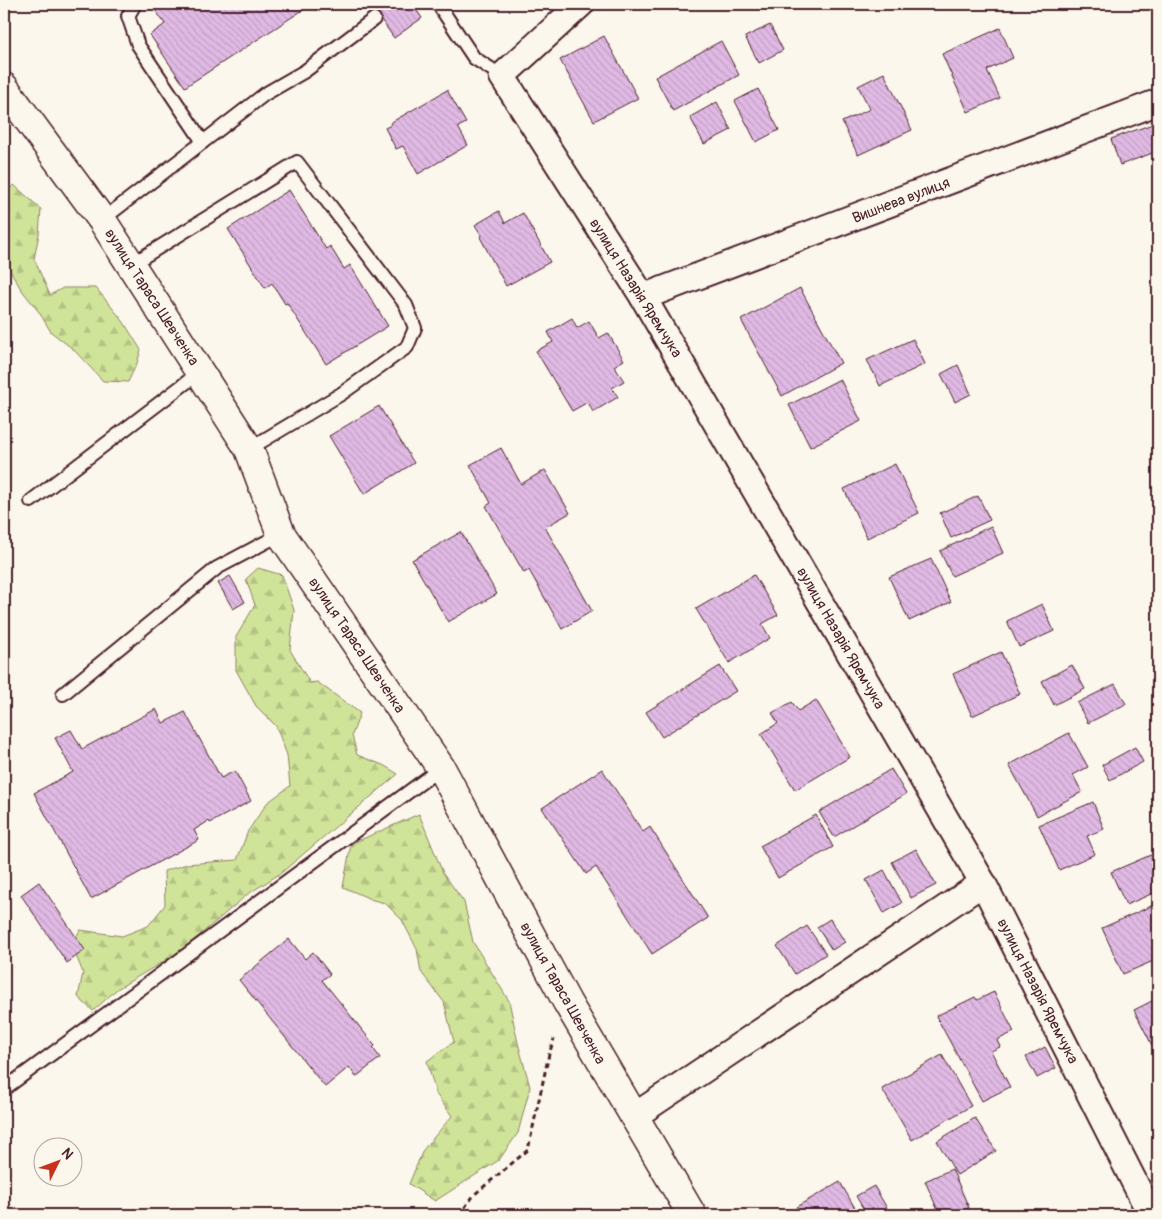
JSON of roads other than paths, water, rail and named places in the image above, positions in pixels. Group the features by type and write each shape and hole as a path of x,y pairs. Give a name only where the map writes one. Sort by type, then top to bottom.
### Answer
{"street":[{"path":"502,76 581,4"},
{"name":"вулиця Назарія Яремчука","path":"502,76 644,297 983,883 1151,1215"},
{"name":"вулиця Тараса Шевченка","path":"4,87 132,264 249,450 281,534 441,768 567,1002 692,1215"},
{"name":"Вишнева вулиця","path":"644,297 1158,102"},
{"path":"633,1116 983,883"}],"lane":[{"path":"135,4 128,16 138,45 203,142"},
{"name":"вулиця Назарія Яремчука","path":"438,4 474,58 502,76"},
{"path":"102,220 265,94 305,71 374,19"},
{"path":"132,264 297,162 406,305 415,328 407,347 341,394 249,450"},
{"path":"31,501 200,372"},
{"path":"63,694 218,568 281,534"},
{"path":"4,1089 441,768"}]}
